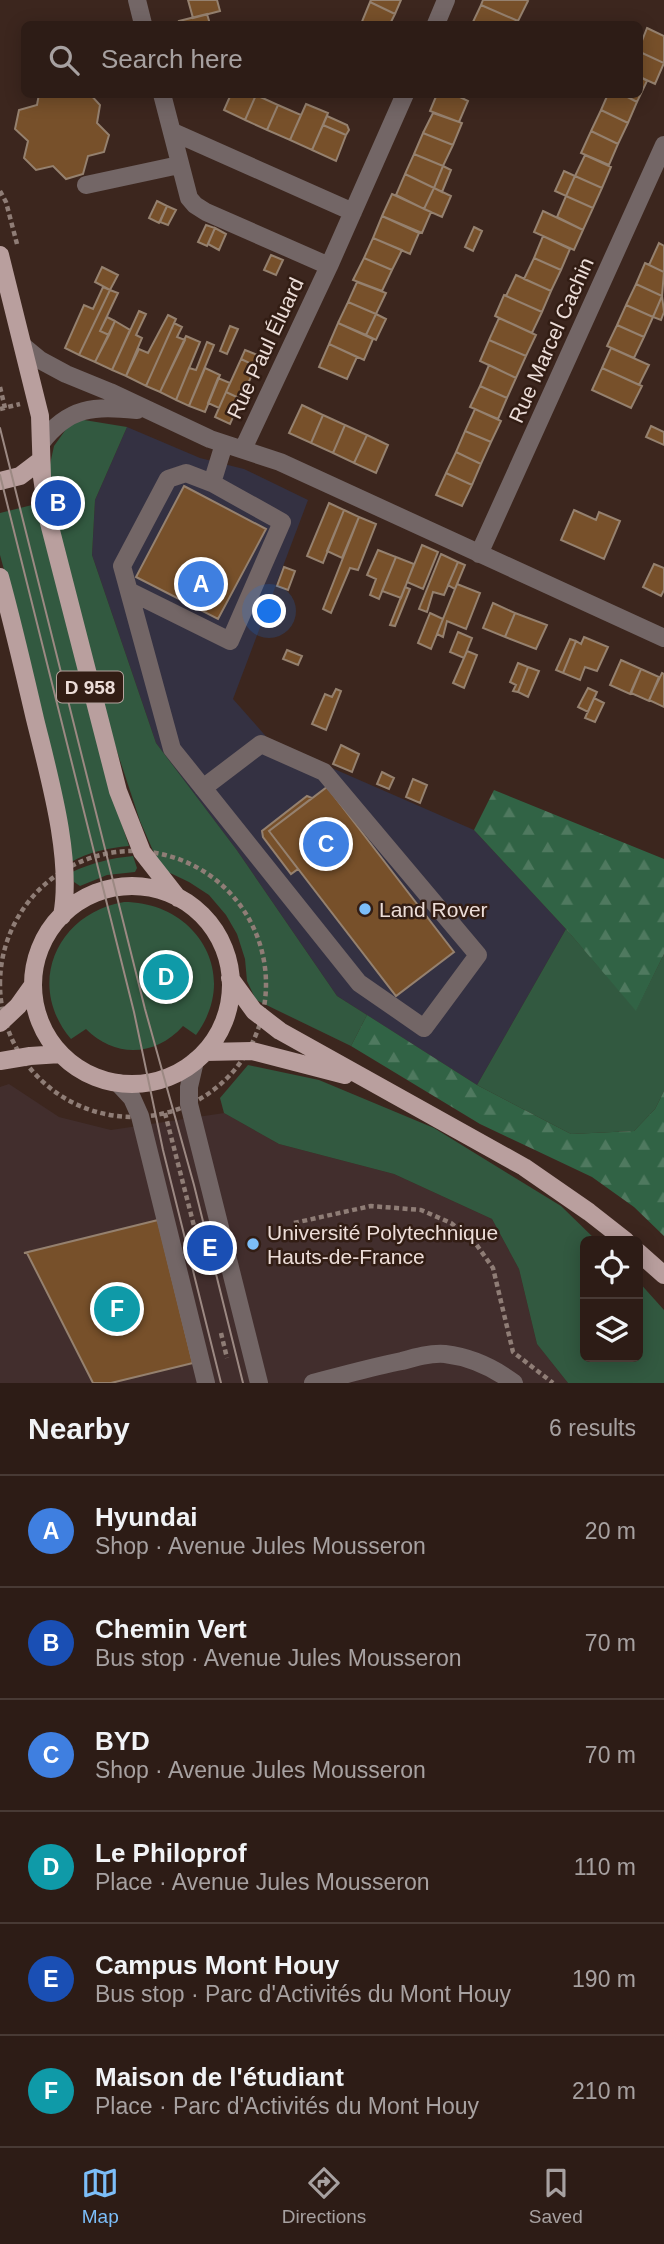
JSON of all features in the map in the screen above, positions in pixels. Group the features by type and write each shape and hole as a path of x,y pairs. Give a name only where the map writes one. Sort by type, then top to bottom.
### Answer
{"main road":[{"path":"0,255 40,416 41,451 20,476 0,481"},
{"name":"D 958","path":"41,451 45,507 118,791 142,852 178,898"},
{"name":"D 958","path":"0,577 50,779 64,871 62,916"},
{"path":"147,888 178,898 202,916 223,949 230,978 230,998 217,1036 200,1056 164,1079 138,1084 118,1083 87,1073 61,1054 40,1023 34,1004 33,985 40,947 50,930 77,903 110,889 147,888"},
{"path":"230,978 248,1004 281,1031 524,1167 620,1236"},
{"path":"3,1022 33,985"},
{"path":"200,1056 248,1051 292,1060 372,1083"},
{"path":"0,1061 61,1054"},
{"path":"643,1256 664,1275"}],"street":[{"path":"137,0 142,21"},
{"path":"437,21 446,0"},
{"name":"Rue Paul Éluard","path":"163,98 179,165 189,198 195,205 329,266"},
{"name":"Rue Paul Éluard","path":"243,449 329,266 403,98"},
{"path":"173,132 353,212"},
{"name":"Rue Marcel Cachin","path":"479,554 664,145"},
{"path":"86,185 179,165"},
{"path":"23,346 59,371 225,444 280,462 664,638"},
{"path":"41,451 55,425 81,412 104,408 147,410"},
{"path":"212,483 225,444"},
{"path":"129,591 230,641 282,522 212,483 186,473 168,479 122,566 172,750 359,983 424,1028 478,955 324,772 261,744 203,788"},
{"path":"200,1056 189,1087 189,1104 259,1383"},
{"path":"118,1083 132,1098 141,1116 206,1383"},
{"path":"313,1383 437,1354 477,1362 513,1383"}],"path":[{"path":"0,191 19,251"},
{"path":"0,387 3,409 28,402"},
{"path":"160,847 162,855"},
{"path":"142,852 162,855 198,868 235,899 259,941 265,969 265,998 262,1017 248,1051 223,1082 208,1094 165,1113 141,1116 101,1113 73,1102 41,1080 22,1057 3,1022 1,969 12,930 33,897 48,882 64,871 101,855 142,852"},
{"path":"165,1113 194,1226"},
{"path":"294,1223 372,1206 421,1210 451,1223 476,1244 493,1268 513,1352 553,1383"},
{"path":"221,1333 227,1358"}],"shaded area":[{"path":"127,427 200,458 244,469 308,500 233,699 270,741 474,830 566,929 477,1085 337,996 236,849 156,743 92,555 95,500"},
{"name":"Université Polytechnique Hauts-de-France","path":"9,1084 59,1117 111,1130 224,1113 279,1144 394,1174 492,1219 519,1269 537,1344 568,1383 0,1383 0,1087"}],"green space":[{"path":"78,419 127,427 95,500 92,555 156,743 236,849 337,996 367,1015 351,1046 256,1000 247,981 245,959 237,934 226,915 209,895 166,871 158,862 140,821 110,730 56,527 49,469 54,446 69,425"},
{"path":"40,503 108,782 129,846 99,851 71,862 17,617 0,555 0,513"},
{"path":"494,790 664,859 664,954 636,1011 566,929 474,830"},
{"path":"133,856 137,868 135,872 107,875 80,886 74,882 72,872 102,861"},
{"path":"124,902 150,905 172,914 190,928 204,946 212,966 214,988 209,1012 196,1035 183,1026 160,1044 135,1050 122,1049 109,1045 86,1029 71,1039 57,1018 50,996 50,975 55,954 66,936 81,920 101,909"},
{"path":"566,929 636,1010 664,954 664,1091 655,1109 634,1131 571,1134 477,1085"},
{"path":"367,1015 477,1085 571,1134 634,1131 655,1109 664,1091 664,1236 634,1207 592,1177 480,1124 351,1046"},
{"path":"248,1065 319,1080 434,1128 561,1206 592,1236 580,1236 580,1362 643,1362 643,1287 664,1310 664,1383 568,1383 537,1344 519,1269 492,1219 394,1174 279,1144 224,1113 220,1098"}],"building":[{"path":"188,0 217,0 220,11 193,18"},
{"path":"401,0 395,14 370,2"},
{"path":"483,0 528,1 518,21 481,5"},
{"path":"370,2 395,14 392,21 362,21"},
{"path":"481,5 518,21 473,21"},
{"path":"207,14 209,21 179,21"},
{"path":"647,28 664,36 664,63 643,53 643,38"},
{"path":"643,53 664,63 655,84 643,78"},
{"path":"38,98 94,98 100,105 97,123 109,135 104,152 88,156 83,174 66,179 53,166 36,170 24,158 28,141 15,129 19,110 37,105"},
{"path":"229,98 255,98 245,120 224,110"},
{"path":"255,98 263,98 278,105 267,130 245,120"},
{"path":"435,98 462,98 468,101 459,122 430,111"},
{"path":"606,98 630,98 637,102 628,123 601,110"},
{"path":"306,104 328,113 312,150 290,140"},
{"path":"278,105 301,115 290,140 267,130"},
{"path":"601,110 628,123 618,144 591,131"},
{"path":"433,113 462,123 453,145 423,133"},
{"path":"327,116 347,125 349,130 346,135 323,125"},
{"path":"323,125 346,135 336,161 312,150"},
{"path":"591,131 618,144 609,165 581,153"},
{"path":"423,133 453,145 443,166 414,154"},
{"path":"414,154 443,166 434,188 405,174"},
{"path":"585,155 611,167 602,188 575,176"},
{"path":"443,166 451,170 442,192 434,188"},
{"path":"564,171 575,176 566,196 555,191"},
{"path":"405,174 434,188 424,209 396,195"},
{"path":"575,176 602,188 593,208 566,196"},
{"path":"434,188 451,196 442,217 424,209"},
{"path":"392,194 431,212 422,233 382,216"},
{"path":"566,196 593,208 583,230 557,217"},
{"path":"157,201 167,206 159,223 149,218"},
{"path":"167,206 176,210 168,225 160,222"},
{"path":"543,211 583,230 574,250 534,232"},
{"path":"382,216 419,233 410,254 373,238"},
{"path":"206,225 215,228 207,246 198,242"},
{"path":"474,227 482,231 473,251 465,247"},
{"path":"215,228 226,234 219,250 208,244"},
{"path":"543,236 570,249 561,270 534,258"},
{"path":"373,238 402,250 392,270 364,258"},
{"path":"659,243 664,246 664,272 649,265"},
{"path":"271,255 283,260 276,275 264,270"},
{"path":"364,258 392,270 382,291 353,280"},
{"path":"534,258 561,270 551,291 524,279"},
{"path":"645,263 664,272 662,296 636,284"},
{"path":"102,267 118,275 110,290 95,282"},
{"path":"516,275 551,291 542,312 506,296"},
{"path":"357,282 386,293 376,314 348,302"},
{"path":"636,284 662,296 653,317 626,305"},
{"path":"103,287 110,290 79,355 65,348 84,305 93,309"},
{"path":"110,290 118,293 100,331 109,335 95,362 79,355"},
{"path":"504,295 542,312 532,333 495,316"},
{"path":"662,296 664,312 661,320 653,317"},
{"path":"348,302 376,314 366,335 338,323"},
{"path":"626,305 653,317 644,337 617,325"},
{"path":"139,311 146,314 136,335 142,338 126,376 112,370"},
{"path":"376,314 386,319 376,340 366,335"},
{"path":"168,315 176,319 146,386 126,376 139,349 148,353"},
{"path":"107,317 115,321 109,335 100,331"},
{"path":"499,318 536,335 526,356 489,340"},
{"path":"115,321 130,330 112,370 95,362"},
{"path":"174,323 182,327 177,337 185,340 160,392 146,386"},
{"path":"338,323 373,339 364,360 329,344"},
{"path":"617,325 644,337 634,358 607,346"},
{"path":"230,326 238,329 227,354 220,351"},
{"path":"186,336 200,342 176,400 160,392"},
{"path":"489,340 526,356 516,378 480,361"},
{"path":"207,342 214,345 189,406 176,400 189,368 196,370"},
{"path":"329,344 357,357 347,379 319,367"},
{"path":"611,348 649,365 639,385 602,368"},
{"path":"245,350 260,356 256,366 241,359"},
{"path":"241,359 256,366 241,399 226,392"},
{"path":"489,365 516,378 507,398 480,386"},
{"path":"205,368 220,375 205,412 189,406"},
{"path":"602,368 642,386 631,408 592,390"},
{"path":"218,378 230,383 219,408 208,403"},
{"path":"480,386 507,398 498,419 470,407"},
{"path":"226,392 241,399 230,424 215,417"},
{"path":"302,405 323,415 311,443 289,433"},
{"path":"475,409 501,421 491,442 465,431"},
{"path":"323,415 345,425 333,453 311,443"},
{"path":"345,425 367,435 354,463 333,453"},
{"path":"651,426 664,432 664,445 646,437"},
{"path":"465,431 491,442 481,464 456,452"},
{"path":"367,435 388,445 376,473 354,463"},
{"path":"456,452 481,464 472,485 446,473"},
{"path":"446,473 472,485 462,506 436,495"},
{"path":"184,486 266,529 218,619 136,577"},
{"path":"329,503 344,510 323,563 307,556"},
{"path":"344,510 359,517 342,558 327,551"},
{"path":"574,510 596,520 599,512 620,521 604,559 561,540"},
{"path":"359,517 376,524 358,570 350,568 331,613 323,609"},
{"path":"422,545 438,552 423,589 407,582"},
{"path":"378,550 396,557 379,599 370,595 376,579 367,575"},
{"path":"441,554 458,562 444,595 433,592 427,612 419,609"},
{"path":"396,557 414,564 401,598 382,591"},
{"path":"458,562 465,565 455,589 448,585"},
{"path":"654,564 664,568 664,590 661,596 643,587"},
{"path":"284,567 295,571 288,590 277,586"},
{"path":"457,584 480,593 466,629 447,621 443,637 437,634"},
{"path":"405,587 410,589 395,626 390,625"},
{"path":"493,603 515,613 505,637 483,628"},
{"path":"430,613 443,619 431,649 418,643"},
{"path":"515,613 547,625 536,649 505,637"},
{"path":"458,632 472,638 464,658 450,652"},
{"path":"584,637 608,647 597,671 585,667 580,680 563,673 576,641 581,644"},
{"path":"570,639 576,641 563,673 556,670"},
{"path":"287,650 302,656 298,665 283,659"},
{"path":"467,651 477,655 464,688 453,683"},
{"path":"621,660 641,669 630,694 610,685"},
{"path":"518,663 528,667 518,692 513,691 516,685 510,682"},
{"path":"528,667 539,671 528,697 518,692"},
{"path":"641,669 659,677 649,701 631,693"},
{"path":"662,673 664,674 664,707 649,700"},
{"path":"588,688 597,692 588,712 578,707"},
{"path":"336,689 341,691 326,730 312,724 325,694 332,697"},
{"path":"594,698 604,703 595,722 585,718"},
{"path":"341,745 359,754 352,772 333,764"},
{"path":"382,772 394,778 389,789 377,784"},
{"path":"413,779 427,785 420,803 406,797"},
{"path":"327,787 454,952 396,996 269,831"},
{"path":"307,796 312,798 269,831 298,869 291,874 263,837 262,831"},
{"path":"158,1220 193,1363 111,1383 93,1383 27,1253 24,1253"}],"tram line":[{"path":"0,428 145,1009 194,1185 243,1383"},
{"path":"0,475 134,1012 163,1150 221,1383"}],"place":[{"name":"Chemin Vert","path":"58,503"},
{"name":"Hyundai","path":"201,584"},
{"name":"BYD","path":"326,844"},
{"name":"Land Rover","path":"365,909"},
{"name":"Le Philoprof","path":"166,977"},
{"name":"Université Polytechnique Hauts-de-France","path":"253,1244"},
{"name":"Campus Mont Houy","path":"210,1248"},
{"name":"Maison de l'étudiant","path":"117,1309"}]}
